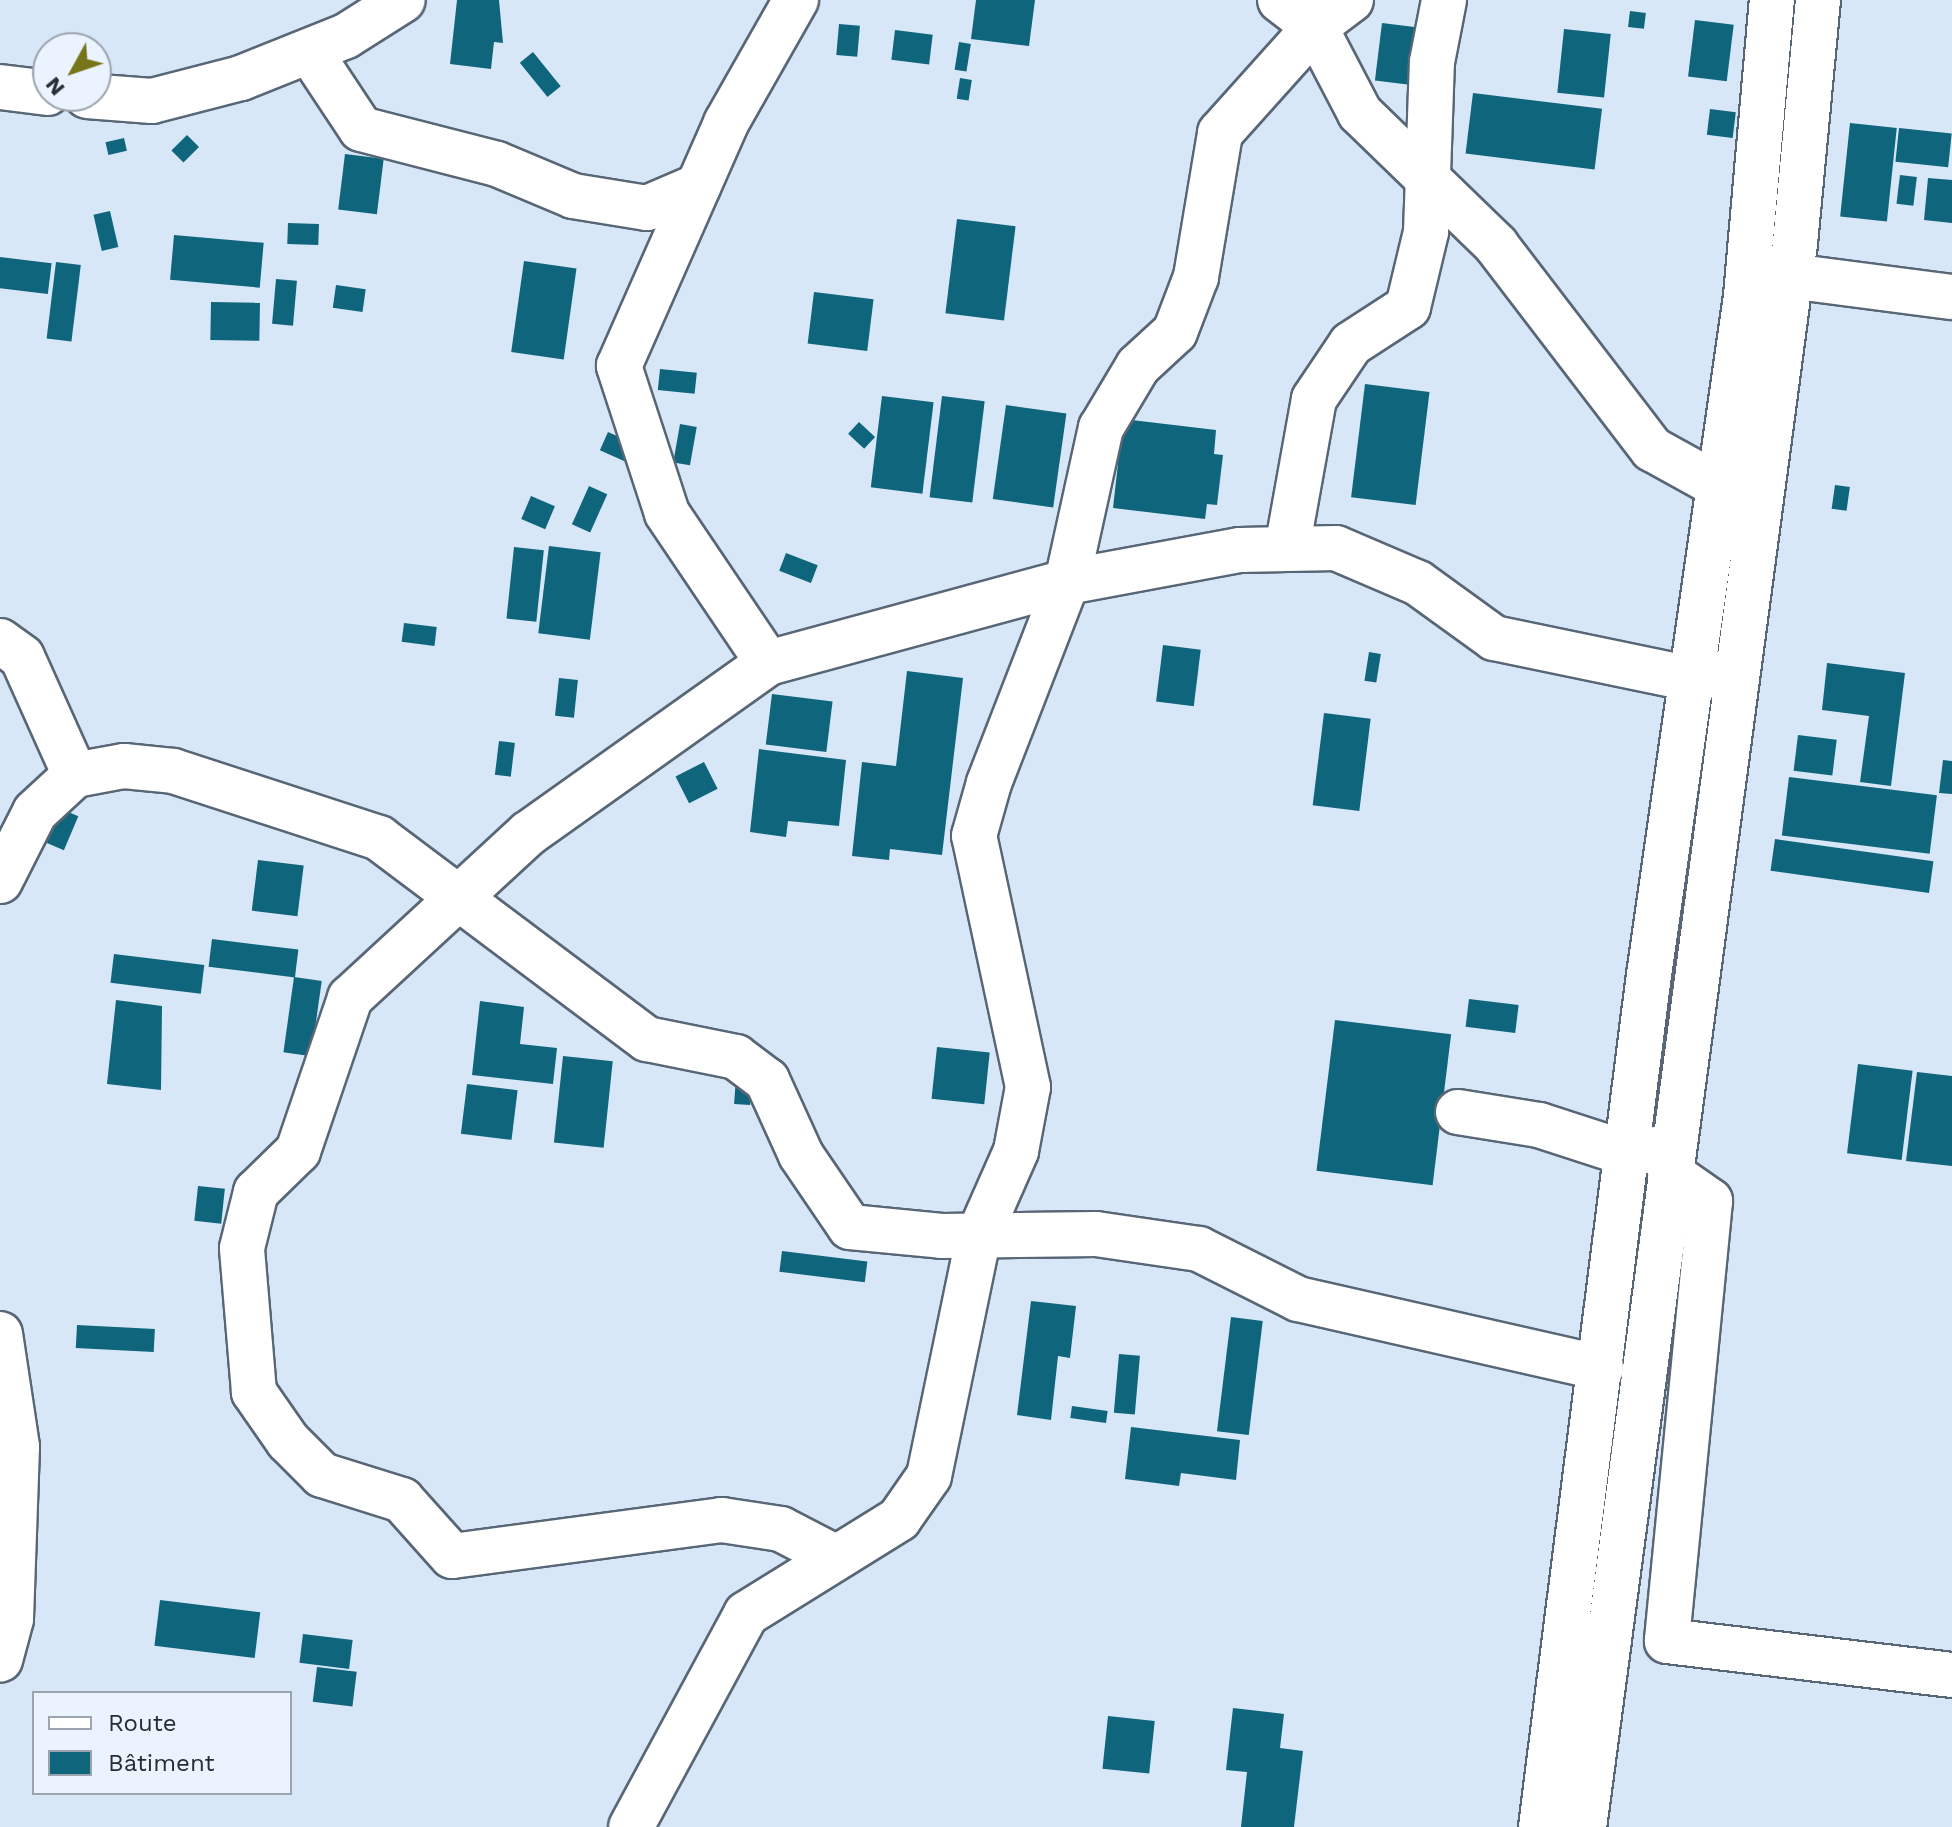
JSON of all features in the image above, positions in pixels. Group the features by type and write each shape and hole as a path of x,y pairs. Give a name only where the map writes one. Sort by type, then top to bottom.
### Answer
{"street":[{"path":"112,98 152,101 310,52 403,0"},
{"path":"768,663 667,513 619,366 698,186 796,0"},
{"path":"1280,0 1315,27 1360,113 1428,176 1567,330 1652,449 1719,486 1762,478"},
{"path":"631,1827 746,1614 831,1555 899,1519 929,1476 979,1235 1016,1151 1028,1087 974,836 1067,582 1101,428 1138,366 1175,332 1196,277 1220,133 1315,27 1351,0"},
{"path":"1287,549 1314,399 1351,344 1408,307 1426,232 1432,62 1444,0"},
{"path":"1541,1827 1628,1154 1746,296 1772,0"},
{"path":"1584,1827 1735,671 1790,276 1818,0"},
{"path":"310,52 361,129 497,164 573,196 647,208 698,186"},
{"path":"0,87 32,91"},
{"path":"1790,276 1952,297"},
{"path":"831,1555 781,1529 722,1520 452,1556 402,1500 322,1475 254,1392 242,1248 256,1192 298,1151 350,998 529,833 768,663 1067,582 1240,550 1336,548 1418,583 1494,638 1692,679 1735,671"},
{"path":"0,641 22,657 75,775"},
{"path":"0,881 35,812 75,775 124,766 173,771 379,838 647,1039 736,1057 767,1080 801,1155 850,1227 979,1235 1096,1234 1199,1249 1298,1299 1601,1368"},
{"path":"1458,1112 1539,1125 1628,1154 1671,1160 1710,1201 1667,1641 1952,1675"},
{"path":"0,1334 17,1447 11,1619 0,1660"}],"building":[{"path":"457,0 499,0 503,43 494,42 491,69 450,64"},
{"path":"976,0 1035,0 1029,46 971,39"},
{"path":"1630,11 1646,13 1644,29 1628,27"},
{"path":"1695,20 1734,25 1727,81 1688,77"},
{"path":"1382,23 1425,28 1418,86 1375,81"},
{"path":"839,24 860,26 857,57 836,55"},
{"path":"1564,29 1611,34 1604,98 1557,93"},
{"path":"895,30 933,35 929,64 891,60"},
{"path":"959,42 971,44 966,72 955,70"},
{"path":"533,52 561,86 547,97 520,63"},
{"path":"960,78 972,80 969,101 957,99"},
{"path":"1473,93 1602,109 1595,169 1466,154"},
{"path":"1710,109 1736,112 1733,138 1707,135"},
{"path":"1850,123 1897,128 1887,221 1840,216"},
{"path":"1899,128 1952,134 1948,167 1895,162"},
{"path":"187,135 199,147 183,163 171,151"},
{"path":"124,138 127,151 108,155 105,142"},
{"path":"345,154 384,159 377,214 338,210"},
{"path":"1900,175 1917,177 1913,206 1896,204"},
{"path":"1928,178 1952,180 1952,223 1924,220"},
{"path":"110,211 118,247 102,251 93,215"},
{"path":"957,219 1016,226 1004,320 945,313"},
{"path":"288,223 319,224 318,245 287,244"},
{"path":"174,235 264,243 260,288 170,280"},
{"path":"0,257 52,263 48,294 0,288"},
{"path":"524,261 576,268 564,359 511,352"},
{"path":"56,262 81,265 71,341 47,338"},
{"path":"276,279 297,281 293,326 272,324"},
{"path":"336,285 366,289 363,312 333,308"},
{"path":"814,292 874,299 867,351 808,344"},
{"path":"211,302 260,303 259,341 210,340"},
{"path":"660,369 697,373 695,394 658,390"},
{"path":"1365,384 1430,392 1416,505 1351,497"},
{"path":"882,396 934,402 922,494 871,487"},
{"path":"942,396 985,401 972,502 930,497"},
{"path":"1006,405 1066,413 1053,508 993,499"},
{"path":"1123,419 1216,430 1214,454 1223,455 1217,505 1207,504 1205,519 1113,508"},
{"path":"859,422 875,437 864,449 848,434"},
{"path":"680,424 697,427 690,465 673,462"},
{"path":"608,432 640,446 632,465 600,450"},
{"path":"1835,485 1850,487 1847,511 1832,509"},
{"path":"589,486 607,494 590,533 572,524"},
{"path":"531,496 555,506 545,529 521,519"},
{"path":"549,546 601,552 590,640 538,633"},
{"path":"514,547 544,550 536,622 506,619"},
{"path":"786,553 818,565 811,583 779,571"},
{"path":"404,623 437,627 434,646 402,642"},
{"path":"1163,645 1201,650 1194,706 1156,702"},
{"path":"1369,652 1381,654 1376,683 1364,681"},
{"path":"1827,663 1905,673 1891,786 1860,782 1869,716 1822,710"},
{"path":"907,671 963,678 942,855 890,849 889,860 852,856 862,762 896,766"},
{"path":"559,678 578,680 574,718 555,716"},
{"path":"772,694 833,701 826,752 766,745"},
{"path":"1324,713 1371,719 1359,811 1313,805"},
{"path":"1798,735 1837,740 1832,775 1794,771"},
{"path":"499,741 515,743 511,777 495,775"},
{"path":"759,749 846,760 839,826 788,821 786,837 750,832"},
{"path":"1943,760 1952,761 1952,794 1939,793"},
{"path":"704,762 718,789 689,803 675,777"},
{"path":"1789,777 1937,795 1930,854 1782,836"},
{"path":"59,808 78,816 64,850 45,842"},
{"path":"1775,839 1933,861 1929,893 1771,871"},
{"path":"258,860 304,866 297,916 252,911"},
{"path":"212,939 298,950 295,977 209,967"},
{"path":"114,954 204,965 201,994 110,983"},
{"path":"294,977 322,981 311,1056 283,1052"},
{"path":"1469,999 1519,1005 1515,1033 1466,1027"},
{"path":"116,1000 162,1006 161,1090 107,1084"},
{"path":"480,1001 524,1007 520,1044 557,1048 553,1084 472,1075"},
{"path":"1335,1020 1451,1034 1433,1185 1316,1171"},
{"path":"937,1047 990,1053 984,1104 932,1099"},
{"path":"563,1056 613,1061 604,1148 554,1143"},
{"path":"1858,1064 1913,1071 1902,1160 1847,1153"},
{"path":"1917,1072 1952,1076 1952,1166 1906,1161"},
{"path":"736,1077 752,1078 750,1105 734,1104"},
{"path":"467,1084 518,1090 512,1140 461,1134"},
{"path":"198,1186 225,1189 221,1224 194,1221"},
{"path":"782,1251 867,1261 865,1282 779,1272"},
{"path":"1031,1301 1076,1306 1070,1358 1058,1356 1051,1420 1017,1415"},
{"path":"1231,1317 1263,1321 1249,1435 1217,1431"},
{"path":"77,1325 155,1329 154,1352 76,1348"},
{"path":"1119,1354 1140,1356 1135,1415 1114,1413"},
{"path":"1072,1406 1108,1411 1106,1423 1070,1418"},
{"path":"1131,1427 1240,1440 1236,1480 1181,1473 1179,1486 1125,1479"},
{"path":"160,1600 260,1612 255,1658 154,1646"},
{"path":"303,1634 353,1640 349,1669 299,1663"},
{"path":"317,1667 357,1672 352,1707 313,1702"},
{"path":"1233,1708 1284,1714 1280,1748 1303,1751 1294,1827 1241,1827 1247,1772 1226,1770"},
{"path":"1108,1716 1155,1721 1149,1774 1102,1769"}]}
